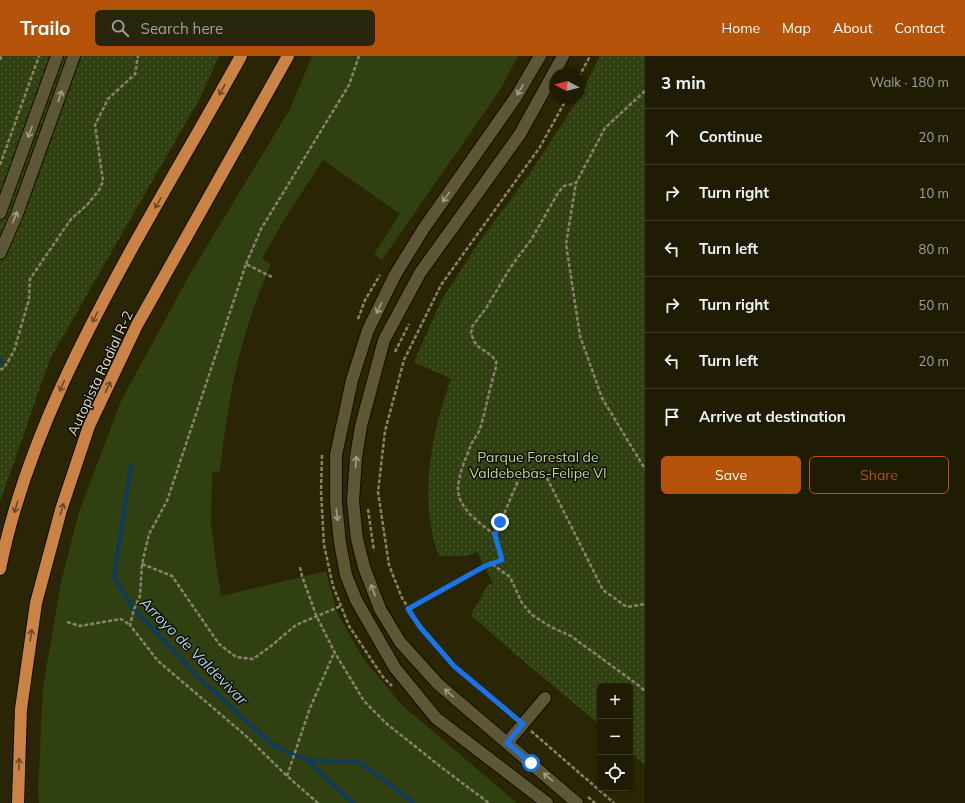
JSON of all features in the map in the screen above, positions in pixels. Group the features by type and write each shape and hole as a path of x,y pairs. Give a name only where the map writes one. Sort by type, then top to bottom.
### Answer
{"highway":[{"name":"Autopista Radial R-2","path":"0,569 5,541 23,484 44,426 84,337 131,247 202,127 241,56"},
{"name":"Autopista Radial R-2","path":"18,803 21,710 36,603 61,510 89,426 137,325 288,56"}],"street":[{"path":"0,213 57,56"},
{"path":"0,253 17,214 74,56"},
{"path":"540,56 516,97 424,228 395,276 368,330 352,380 336,455 336,503 340,543 346,575 356,600 395,668 436,718 547,803"},
{"path":"563,56 520,134 420,272 384,340 361,426 356,458 353,501 357,539 364,567 380,609 400,642 438,684 507,743 581,798"},
{"path":"507,743 545,698"}],"path":[{"path":"0,165 39,56"},
{"path":"0,370 4,368 14,351 29,299 30,279 71,219 91,200 104,181 95,125 108,99 135,74 138,56"},
{"path":"130,625 134,609 140,596 142,564 149,534 166,501 246,264 261,229 349,85 359,56"},
{"path":"584,68 590,56"},
{"path":"645,91 605,128 576,183 566,244 580,336 602,398 645,470"},
{"path":"564,104 540,147 441,285 404,360 385,431 378,492 389,565 402,598 420,627 454,666 614,803"},
{"path":"408,609 485,566 502,560 495,535 482,525 464,507 460,500 458,490 458,481 471,443 479,430 496,367 496,361 492,356 476,345 471,334 472,327 486,308 512,265 531,240 558,194 564,186 576,183"},
{"path":"246,264 272,277"},
{"path":"358,320 365,300 383,269"},
{"path":"393,356 410,321"},
{"path":"322,454 321,492 324,545 332,586 349,626 383,677 395,688"},
{"path":"495,535 521,474 533,470 545,474 603,590 627,607 645,604"},
{"path":"368,508 375,553"},
{"path":"142,564 172,576 219,644 236,657 253,658 271,646 296,625 316,615 341,606"},
{"path":"492,564 510,577 522,603 532,615 551,627 571,636 645,691"},
{"path":"300,567 316,615 335,653 364,702 387,724 489,803"},
{"path":"67,622 80,626 121,618 130,625 158,661 245,734 287,776 318,803"},
{"path":"287,776 310,708 335,653"},
{"path":"581,798 595,803"}],"green space":[{"path":"0,56 219,56 200,98 50,359 0,502"},
{"path":"312,56 518,56 500,90 382,260 374,254 400,214 323,160 282,223 262,259 271,264 252,313 240,352 228,411 220,471 212,473 211,524 221,596 326,571 337,612 363,658 401,704 517,803 39,803 38,791 43,686 61,582 79,512 121,401 190,274 290,109"},
{"name":"Parque Forestal de Valdebebas-Felipe VI","path":"600,56 645,56 645,765 633,754 633,683 597,683 597,722 471,615 487,586 493,583 477,552 466,556 439,556 429,512 428,490 433,444 451,379 414,362 441,301 479,242 528,176 575,104 585,104 585,86"}],"waterway":[{"name":"Arroyo de Valdevivar","path":"131,466 114,578 134,609 199,678 274,746 307,760 353,803"},
{"path":"307,760 359,762 413,803"}],"route":[{"path":"500,522 495,535 502,560 485,566 408,609 420,627 454,666 523,724 507,743 531,763"}]}
